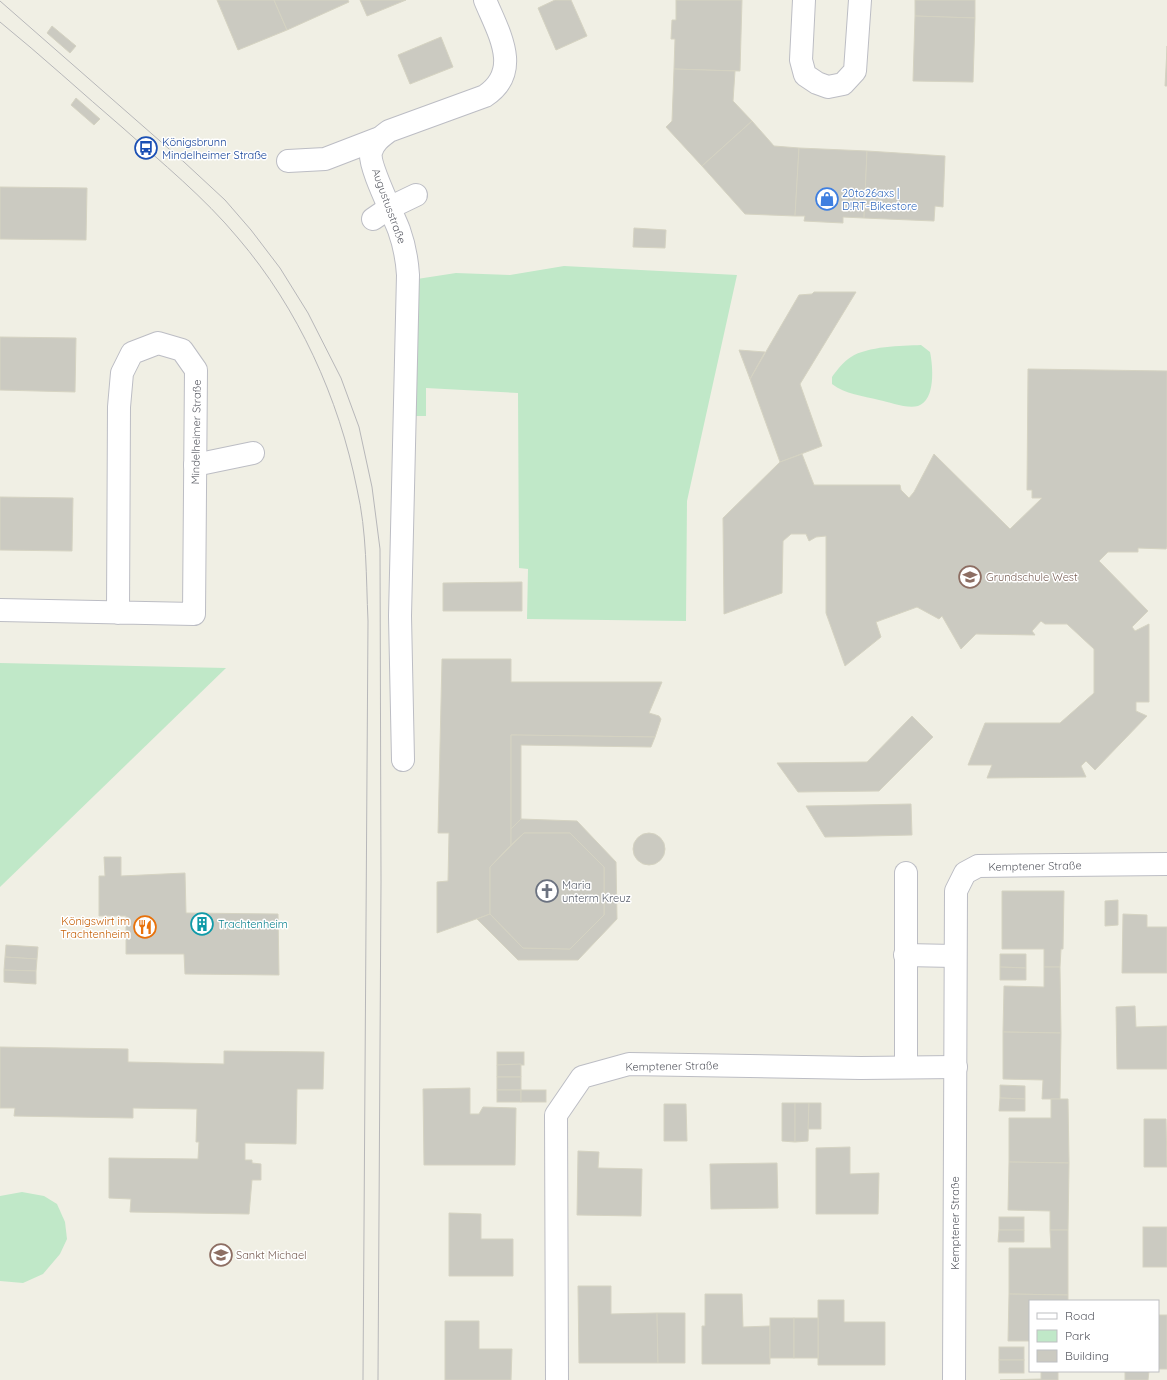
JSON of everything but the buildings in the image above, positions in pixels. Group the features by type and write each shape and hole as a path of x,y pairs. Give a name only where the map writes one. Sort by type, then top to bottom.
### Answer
{"street":[{"path":"288,161 325,159 377,139 389,131 485,96 496,89 502,78 505,62 505,49 485,0"},
{"path":"804,0 801,60 805,75 817,83 828,87 843,84 855,71 860,0"},
{"name":"Augustusstraße","path":"377,139 371,153 376,172 381,213 399,231 407,264 405,426 400,616 403,760"},
{"path":"381,213 416,195"},
{"name":"Mindelheimer Straße","path":"0,610 118,613 194,614 196,370 182,350 158,343 132,353 122,373 118,407 118,613"},
{"path":"195,465 253,453"},
{"name":"Kemptener Straße","path":"954,1380 956,1067 954,956 956,891 965,873 978,866 1167,864"},
{"path":"906,873 906,1067"},
{"path":"905,955 954,956"},
{"name":"Kemptener Straße","path":"557,1380 556,1115 582,1077 628,1064 956,1067"}],"green space":[{"path":"564,266 737,275 687,501 686,621 527,619 528,569 519,568 518,393 426,388 426,416 416,416 417,279 456,273 510,275"},
{"path":"921,345 930,352 932,382 928,397 924,403 918,406 903,406 854,394 832,384 832,377 838,369 848,359 858,353 885,347"},
{"path":"0,663 226,668 0,887"},
{"path":"22,1192 44,1196 57,1204 65,1222 67,1239 60,1254 43,1274 23,1283 0,1281 0,1196"}],"tram line":[{"path":"0,1 184,162 225,200 251,230 280,268 308,313 341,378 359,427 372,487 380,549 381,882 378,1380"},
{"path":"0,22 47,61 211,208 260,265 297,324 313,356 327,388 349,455 363,522 366,555 368,621 363,1380"}],"place":[{"name":"Königsbrunn Mindelheimer Straße","path":"146,148"},
{"name":"20to26axs | D!RT-Bikestore","path":"827,199"},
{"name":"Grundschule West","path":"970,577"},
{"name":"Maria unterm Kreuz","path":"547,891"},
{"name":"Trachtenheim","path":"202,924"},
{"name":"Königswirt im Trachtenheim","path":"145,927"},
{"name":"Sankt Michael","path":"221,1255"}]}
